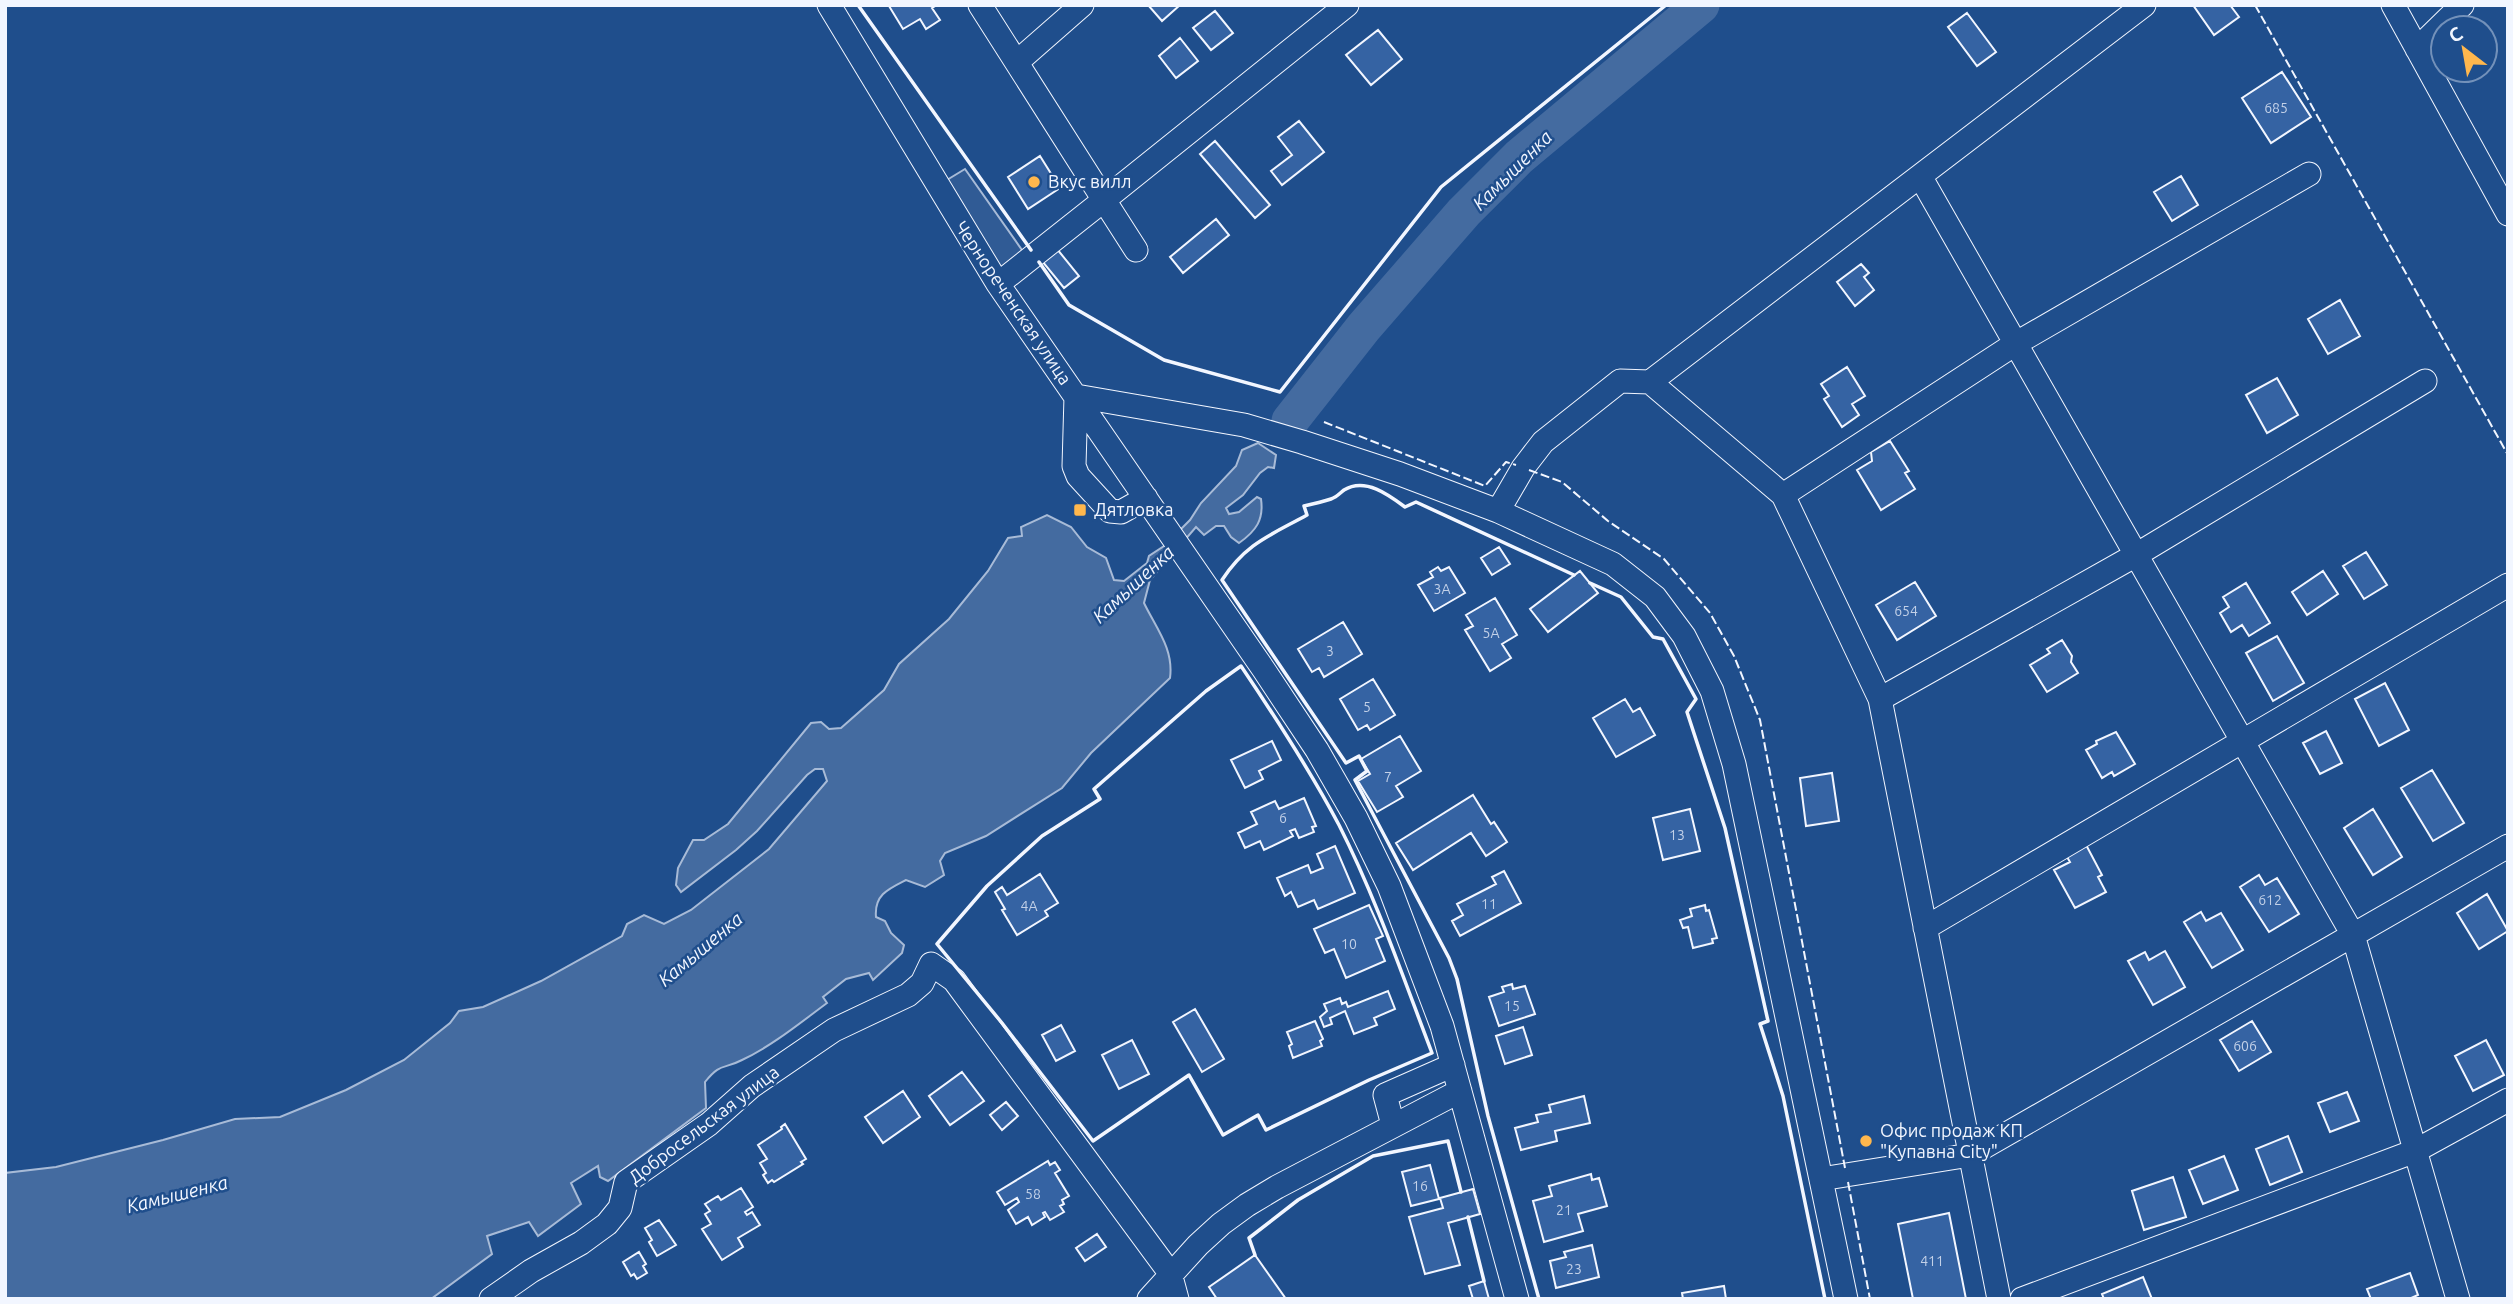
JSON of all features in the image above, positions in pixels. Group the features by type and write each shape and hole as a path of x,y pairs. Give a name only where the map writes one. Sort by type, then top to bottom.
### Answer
{"street":[{"name":"Чернореченская улица","path":"829,5 950,209 998,284 1317,750 1362,829 1389,886 1428,983 1517,1299"},
{"path":"980,5 1136,250"},
{"path":"1017,62 1082,5"},
{"path":"998,284 1347,5"},
{"path":"1650,382 2144,5"},
{"path":"2393,5 2502,189 2508,215"},
{"path":"2417,49 2462,5"},
{"path":"1783,495 2015,344 2309,174"},
{"path":"1920,176 2353,935 2458,1299"},
{"path":"1498,511 1523,468 1544,442 1620,381 1650,382 1783,495 1880,699 1999,1299"},
{"path":"1880,699 2136,555 2425,381"},
{"path":"1146,498 1121,512 1110,511 1077,476 1074,466 1076,396 1244,425 1401,474 1498,511 1613,564 1637,581 1670,614 1699,661 1712,691 1734,764 1846,1299"},
{"path":"1925,928 2508,585"},
{"path":"1821,1179 1970,1155 2508,846"},
{"name":"Добросельская улица","path":"491,1299 607,1224 620,1208 626,1182 709,1124 752,1086 834,1030 908,995 922,983 931,964 954,981 1170,1273"},
{"path":"1393,1125 1385,1095 1453,1065"},
{"path":"1149,1299 1170,1273 1221,1224 1247,1205 1460,1091"},
{"path":"2022,1299 2416,1151 2508,1100"},
{"path":"1170,1273 1177,1299"}],"shaded area":[{"path":"965,169 1029,260 998,284 937,186"}],"water":[{"path":"1258,443 1276,455 1274,468 1268,467 1260,473 1243,495 1226,508 1229,514 1239,512 1257,497 1261,499 1260,519 1254,529 1239,543 1224,526 1216,526 1204,535 1196,527 1150,580 1144,603 1167,648 1170,678 1091,753 1062,788 986,836 945,853 940,861 944,875 925,887 906,880 893,886 880,898 876,917 885,921 891,933 904,945 902,953 873,980 869,973 846,979 823,997 827,1003 786,1034 715,1072 705,1082 706,1108 608,1181 600,1177 598,1166 571,1183 581,1204 538,1236 529,1222 487,1236 492,1254 431,1299 5,1299 5,1173 56,1167 235,1119 280,1117 346,1090 404,1060 450,1023 459,1011 483,1007 541,981 622,936 627,924 644,915 664,924 691,910 769,849 827,781 823,769 815,769 807,775 757,831 681,892 676,885 678,868 693,840 704,840 728,824 811,723 821,722 829,729 841,728 884,690 899,664 949,619 988,571 1008,538 1022,536 1021,527 1047,515 1071,527 1087,547 1106,558 1114,580 1124,581 1147,563 1149,556 1164,546 1190,520 1201,503 1236,466 1242,450"}],"building":[{"path":"937,5 932,8 940,20 926,29 920,19 903,29 889,6"},
{"path":"1148,5 1180,5 1162,21"},
{"path":"2193,5 2230,5 2239,17 2214,35"},
{"path":"1215,11 1233,33 1211,50 1193,28"},
{"path":"1967,13 1996,52 1977,66 1948,27"},
{"path":"1378,30 1402,59 1371,85 1346,55"},
{"path":"1180,38 1198,61 1176,78 1159,56"},
{"path":"2282,72 2311,117 2271,143 2242,98"},
{"path":"1299,121 1324,152 1282,185 1271,171 1292,155 1278,137"},
{"path":"1215,141 1270,205 1255,218 1200,154"},
{"path":"1040,156 1060,188 1028,209 1008,177"},
{"path":"2181,176 2198,205 2172,221 2154,192"},
{"path":"1216,219 1229,235 1183,273 1170,257"},
{"path":"1057,249 1079,276 1064,288 1042,261"},
{"path":"1861,264 1869,273 1864,277 1874,290 1855,306 1837,282"},
{"path":"2340,300 2360,336 2328,354 2308,319"},
{"path":"1847,367 1865,396 1852,404 1859,415 1842,427 1824,399 1829,396 1821,384"},
{"path":"2277,378 2298,415 2267,433 2246,395"},
{"path":"1890,441 1909,471 1905,473 1915,489 1881,510 1857,470 1872,461 1871,452"},
{"path":"1499,547 1510,564 1492,575 1481,558"},
{"path":"2366,552 2387,585 2364,599 2343,566"},
{"path":"1438,567 1441,571 1449,567 1465,593 1434,611 1418,585 1433,577 1430,572"},
{"path":"1580,571 1598,593 1548,632 1530,609"},
{"path":"2323,571 2338,594 2307,615 2292,592"},
{"path":"1915,582 1936,616 1897,640 1876,605"},
{"path":"2246,583 2270,623 2249,636 2242,625 2231,632 2220,613 2229,607 2223,597"},
{"path":"1495,598 1517,635 1502,644 1511,658 1490,671 1465,630 1473,626 1466,615"},
{"path":"1343,622 1362,654 1324,677 1319,668 1312,672 1298,649"},
{"path":"2277,636 2304,683 2273,701 2246,653"},
{"path":"2062,640 2078,673 2047,692 2030,665 2050,653 2047,649"},
{"path":"1373,679 1395,715 1370,730 1367,725 1358,730 1340,699"},
{"path":"2385,683 2409,730 2379,746 2355,699"},
{"path":"1625,699 1633,712 1640,708 1655,735 1616,757 1593,718"},
{"path":"2326,731 2342,763 2320,774 2303,743"},
{"path":"2116,732 2135,764 2114,776 2112,772 2102,778 2086,750 2097,744 2096,741"},
{"path":"1400,736 1421,771 1396,786 1403,797 1377,812 1358,781 1370,774 1361,759"},
{"path":"1272,741 1281,760 1259,771 1263,779 1245,788 1231,760"},
{"path":"2432,770 2464,823 2433,841 2401,788"},
{"path":"1832,773 1839,821 1806,826 1800,778"},
{"path":"1473,795 1491,824 1494,822 1507,842 1486,856 1471,833 1413,870 1396,843"},
{"path":"1304,798 1316,826 1312,827 1314,832 1299,838 1295,829 1290,831 1293,836 1264,850 1260,841 1245,848 1238,833 1257,824 1251,812 1275,801 1279,809"},
{"path":"1690,809 1700,851 1663,860 1653,818"},
{"path":"2373,809 2402,857 2373,875 2344,828"},
{"path":"2084,841 2102,875 2098,877 2106,892 2075,908 2054,870 2070,862 2064,852"},
{"path":"1335,846 1355,893 1318,909 1314,900 1298,907 1291,892 1285,896 1277,878 1308,865 1311,873 1323,868 1317,854"},
{"path":"1504,871 1521,903 1460,936 1452,921 1463,915 1457,904 1496,884 1492,877"},
{"path":"1040,874 1058,903 1045,911 1048,916 1017,935 995,892 1002,887 1007,895"},
{"path":"2259,875 2265,885 2277,878 2299,914 2269,932 2240,887"},
{"path":"2487,894 2508,931 2479,949 2457,913"},
{"path":"1369,905 1383,936 1376,939 1385,961 1346,978 1334,949 1325,953 1314,929"},
{"path":"1705,905 1717,938 1712,939 1713,943 1693,948 1688,927 1683,928 1680,920 1692,916 1690,909"},
{"path":"2201,912 2206,921 2221,913 2243,950 2212,968 2184,922"},
{"path":"2165,951 2185,987 2153,1005 2128,961 2145,952 2149,960"},
{"path":"1512,984 1513,989 1525,986 1535,1014 1499,1026 1489,997 1504,992 1502,987"},
{"path":"1388,991 1395,1009 1374,1018 1377,1025 1354,1034 1345,1011 1330,1018 1332,1024 1324,1027 1320,1017 1327,1011 1324,1004 1340,998 1342,1004 1346,1002 1348,1007"},
{"path":"1195,1009 1224,1059 1202,1072 1173,1022"},
{"path":"1315,1021 1323,1039 1320,1041 1322,1046 1293,1058 1289,1046 1292,1044 1287,1032"},
{"path":"2252,1021 2271,1052 2239,1071 2220,1040"},
{"path":"1061,1025 1075,1051 1056,1061 1042,1035"},
{"path":"1523,1027 1532,1055 1505,1064 1496,1036"},
{"path":"1132,1040 1149,1074 1119,1089 1102,1055"},
{"path":"2486,1040 2504,1075 2473,1091 2455,1056"},
{"path":"962,1072 984,1101 950,1125 929,1096"},
{"path":"903,1091 920,1117 883,1143 865,1117"},
{"path":"2347,1092 2359,1121 2330,1132 2318,1103"},
{"path":"1584,1096 1590,1123 1555,1131 1557,1141 1521,1150 1515,1128 1538,1122 1536,1115 1551,1112 1549,1105"},
{"path":"1006,1102 1018,1116 1002,1130 990,1115"},
{"path":"785,1124 806,1159 801,1162 803,1164 768,1183 760,1163 767,1159 758,1145 782,1129"},
{"path":"2288,1136 2302,1172 2270,1185 2256,1149"},
{"path":"2224,1156 2238,1190 2203,1204 2189,1170"},
{"path":"1048,1161 1050,1165 1055,1162 1060,1170 1055,1173 1069,1196 1062,1200 1064,1204 1060,1206 1064,1212 1050,1220 1045,1212 1045,1217 1032,1225 1028,1217 1016,1224 1008,1210 1019,1202 1017,1198 1005,1205 997,1192"},
{"path":"1430,1165 1439,1199 1411,1206 1402,1172"},
{"path":"1591,1174 1592,1180 1599,1178 1607,1206 1578,1214 1583,1231 1544,1242 1533,1201 1552,1196 1549,1186"},
{"path":"2173,1177 2186,1217 2144,1230 2132,1191"},
{"path":"741,1188 753,1207 745,1212 747,1215 752,1212 760,1225 738,1238 743,1247 722,1260 702,1229 711,1224 705,1214 710,1211 705,1204 718,1196 721,1200"},
{"path":"1473,1189 1480,1214 1448,1223 1460,1265 1425,1274 1409,1217 1443,1208 1440,1198"},
{"path":"1949,1213 1966,1299 1913,1299 1898,1224"},
{"path":"659,1220 676,1245 657,1256 645,1228"},
{"path":"1097,1234 1106,1247 1085,1261 1076,1248"},
{"path":"1592,1245 1599,1277 1556,1288 1550,1261 1566,1257 1564,1252"},
{"path":"639,1252 646,1264 643,1266 647,1273 637,1279 634,1274 631,1276 623,1262"},
{"path":"1255,1255 1286,1299 1217,1299 1209,1287"},
{"path":"2410,1273 2418,1295 2409,1299 2371,1299 2367,1289"},
{"path":"2143,1277 2152,1299 2104,1299 2102,1294"},
{"path":"1484,1281 1489,1299 1473,1299 1469,1286"},
{"path":"1724,1286 1726,1299 1683,1299 1682,1293"}],"waterway":[{"name":"Камышенка","path":"1290,421 1364,327 1464,212 1519,157 1701,5"}],"fence":[{"path":"2255,5 2508,455"},
{"path":"1324,422 1485,486 1506,462 1516,465"},
{"path":"1529,470 1562,482 1608,521 1664,559 1710,613 1734,656 1760,720 1845,1168"},
{"path":"1848,1182 1870,1299"}],"wall":[{"path":"858,5 1031,250"},
{"path":"1039,262 1069,305 1164,360 1280,392 1441,187 1666,5"},
{"path":"1539,1299 1488,1116 1457,979 1449,958 1355,780 1367,771 1359,756 1346,763 1222,580 1250,548 1307,515 1304,506 1331,499 1344,490 1360,485 1376,489 1405,507 1416,502 1574,575"},
{"path":"1590,583 1621,597 1653,637 1663,639 1696,699 1687,712 1725,828 1768,1021 1760,1024 1783,1096 1825,1299"},
{"path":"1241,666 1292,744 1339,825 1377,909 1432,1053 1266,1130 1258,1115 1223,1135 1189,1075 1093,1141 937,944 987,886 1042,836 1100,799 1094,789 1206,691 1241,666"},
{"path":"1255,1255 1249,1238 1298,1200 1373,1156 1448,1141 1461,1192"},
{"path":"1468,1217 1484,1281"}],"place":[{"name":"Вкус вилл","path":"1034,182"},
{"name":"Дятловка","path":"1080,510"},
{"name":"Офис продаж КП \"Купавна City\"","path":"1866,1141"}]}
